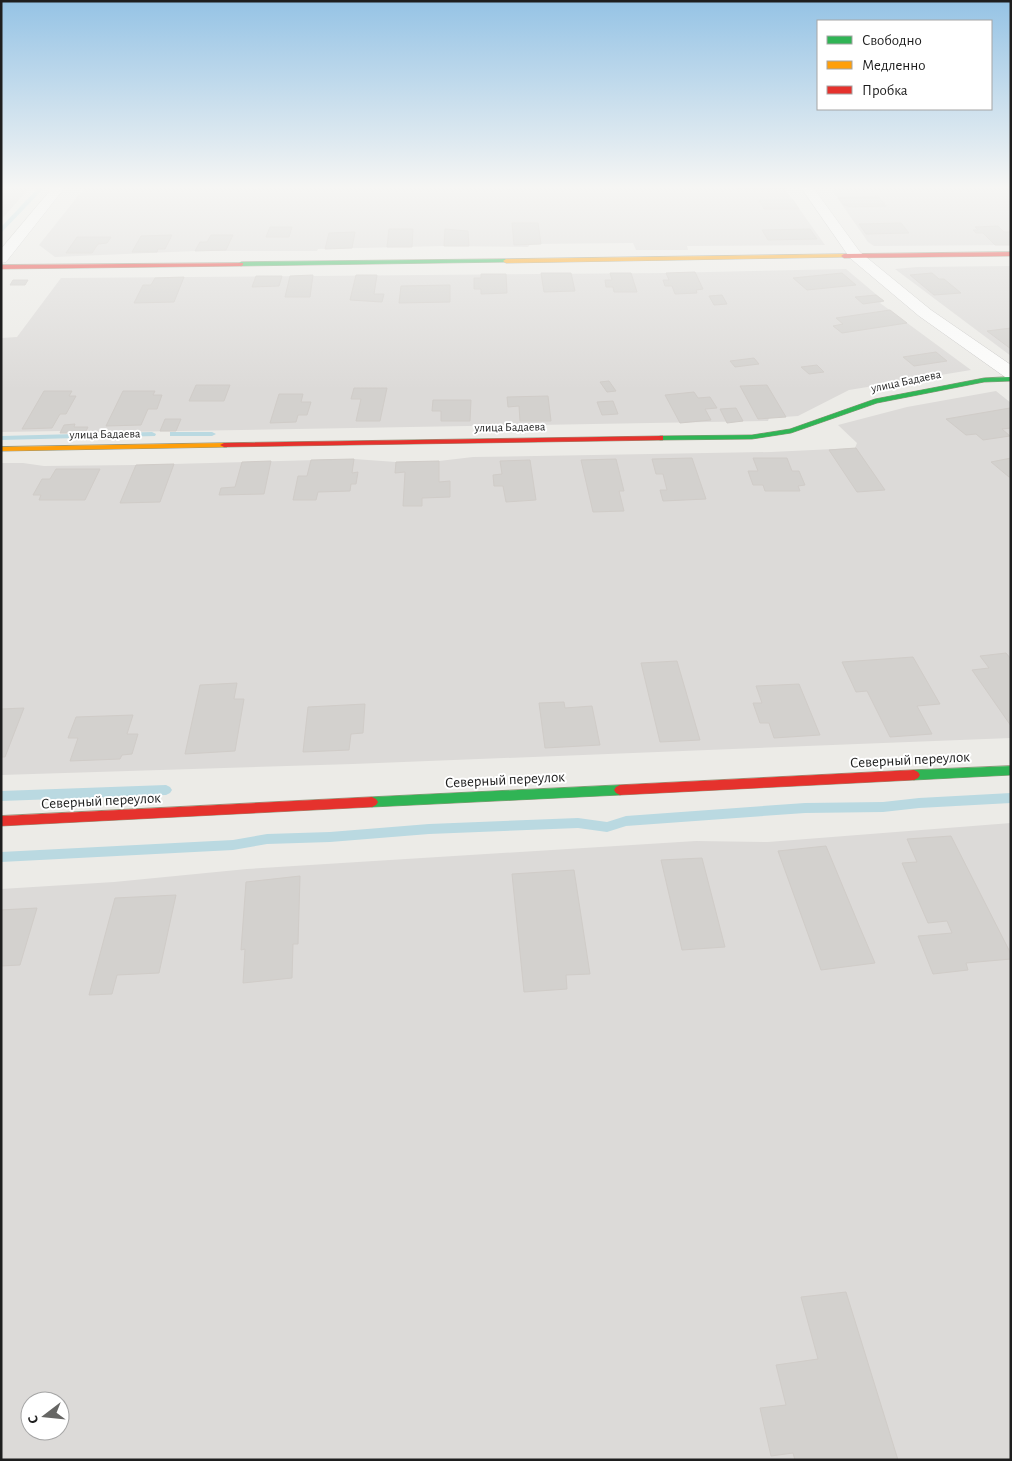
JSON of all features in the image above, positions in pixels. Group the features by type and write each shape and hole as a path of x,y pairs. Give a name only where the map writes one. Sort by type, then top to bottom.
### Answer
{"street":[{"path":"1,267 983,254"},
{"path":"855,255 925,313 1011,373"},
{"name":"улица Бадаева","path":"1,450 752,437 791,431 875,401 974,381 1011,379"},
{"name":"Северный переулок","path":"1,821 1011,770"}],"shaded area":[{"path":"51,254 121,254 55,257"},
{"path":"1011,266 1011,356 895,269 917,267"},
{"path":"846,269 884,301 880,303 971,370 849,390 798,416 769,418 768,421 60,433 61,431 1,432 1,338 17,337 61,278 666,273"},
{"path":"996,391 1011,403 1011,738 353,764 1,775 1,463 23,463 44,466 354,459 396,462 439,461 473,457 771,452 855,448 857,443 838,425 907,407"},
{"path":"1011,823 1011,1460 1,1460 1,889 114,882 247,869 696,841 768,842"}],"building":[{"path":"695,272 703,289 696,290 697,293 675,294 672,286 665,286 663,280 669,280 666,273"},
{"path":"541,273 571,273 575,291 544,292"},
{"path":"610,273 631,273 637,292 614,292 613,287 606,287 605,280 612,280"},
{"path":"842,273 856,285 807,290 793,278"},
{"path":"932,273 939,279 944,279 961,293 934,295 910,275"},
{"path":"481,274 506,274 507,293 481,294 481,289 474,289 474,278 481,278"},
{"path":"313,275 310,297 285,297 290,276"},
{"path":"356,275 377,275 374,294 384,294 382,302 350,300"},
{"path":"256,276 282,276 279,286 252,287"},
{"path":"184,277 174,302 134,303 143,285 151,285 155,278"},
{"path":"13,280 28,280 25,285 10,285"},
{"path":"450,285 450,302 399,303 401,286"},
{"path":"722,295 727,304 714,305 709,296"},
{"path":"876,295 884,301 863,304 855,297"},
{"path":"890,310 907,323 842,333 833,326 843,324 836,318"},
{"path":"1011,328 1011,349 987,331"},
{"path":"936,352 947,361 914,366 903,357"},
{"path":"754,358 759,364 735,367 730,361"},
{"path":"817,365 824,372 809,374 801,367"},
{"path":"609,381 616,391 607,392 600,382"},
{"path":"196,385 230,385 224,401 189,401"},
{"path":"767,385 786,417 758,419 740,386"},
{"path":"354,388 387,388 380,421 356,421 361,399 351,399"},
{"path":"44,391 72,391 69,396 76,396 66,414 60,414 52,428 22,429"},
{"path":"123,391 155,391 153,395 162,395 157,409 148,409 141,425 106,426"},
{"path":"694,392 698,398 710,397 717,408 705,409 711,420 680,423 665,395"},
{"path":"279,394 303,394 301,402 311,402 307,415 298,415 296,422 270,423"},
{"path":"548,396 551,421 520,421 519,406 508,407 507,397"},
{"path":"433,400 471,400 470,421 441,421 441,411 432,411"},
{"path":"613,401 618,414 602,415 597,402"},
{"path":"736,408 743,421 727,423 720,409"},
{"path":"1010,408 1011,428 1002,429 1010,436 983,440 976,434 966,435 946,419"},
{"path":"165,419 181,419 176,431 160,431"},
{"path":"75,424 74,427 88,427 85,433 60,433 64,425"},
{"path":"856,448 885,490 857,492 829,450"},
{"path":"692,458 706,499 663,501 660,490 667,490 663,474 656,474 652,459"},
{"path":"753,458 787,458 792,471 799,471 805,485 798,486 800,491 765,491 763,485 753,485 748,471 758,471"},
{"path":"1011,458 1011,477 991,462"},
{"path":"354,459 352,473 358,472 356,484 351,484 350,491 318,492 316,500 293,500 298,476 307,476 311,460"},
{"path":"616,459 624,491 619,491 624,511 593,512 581,460"},
{"path":"530,460 536,500 506,502 503,486 494,486 493,475 502,474 500,461"},
{"path":"271,461 264,494 219,495 221,488 235,487 242,462"},
{"path":"439,461 439,482 450,481 450,497 422,498 422,506 403,506 405,472 395,473 396,462"},
{"path":"174,464 160,502 120,503 136,465"},
{"path":"56,469 100,469 85,500 39,500 41,495 33,495 42,479 50,479"},
{"path":"1006,653 1011,659 1011,726 972,670 989,668 980,656"},
{"path":"913,657 940,704 917,706 932,734 890,737 867,691 856,692 842,662"},
{"path":"677,661 700,740 660,742 641,663"},
{"path":"237,683 234,699 244,699 235,751 185,754 200,685"},
{"path":"799,684 820,735 774,738 769,723 760,723 753,703 762,703 756,686"},
{"path":"564,702 565,708 592,706 600,745 545,748 539,703"},
{"path":"365,704 363,733 351,734 349,750 303,752 308,707"},
{"path":"24,708 5,757 1,757 1,709"},
{"path":"133,715 127,734 138,734 132,754 122,755 120,759 70,761 78,738 68,738 76,717"},
{"path":"951,836 1011,954 1011,959 966,963 968,970 933,974 918,936 952,933 947,921 928,923 902,863 917,862 907,839"},
{"path":"826,846 875,963 821,970 778,851"},
{"path":"702,858 725,947 682,950 661,860"},
{"path":"574,870 590,974 566,975 567,989 524,992 512,874"},
{"path":"300,876 298,944 293,944 292,978 243,983 245,949 241,950 246,882"},
{"path":"176,895 159,973 117,975 112,994 89,995 115,898"},
{"path":"37,908 20,965 1,966 1,910"},
{"path":"846,1292 898,1460 795,1460 793,1453 771,1456 760,1408 786,1405 776,1365 818,1359 801,1297"}],"waterway":[{"path":"1,438 152,434"},
{"path":"173,434 212,434"},
{"path":"1,796 166,790"},
{"path":"1,857 233,845 267,839 330,837 429,829 578,823 607,827 626,821 805,808 883,807 1011,798"}],"traffic: fast":[{"path":"241,264 506,261"},
{"path":"660,438 752,437 791,431 875,401 984,380 1011,379"},
{"path":"914,775 1011,770"},
{"path":"372,802 620,790"}],"traffic: slow":[{"path":"506,261 844,256"},
{"path":"1,449 224,445"}],"traffic: jam":[{"path":"844,256 996,254"},
{"path":"1,267 241,264"},
{"path":"224,445 660,438"},
{"path":"620,790 914,775"},
{"path":"1,821 372,802"}]}
